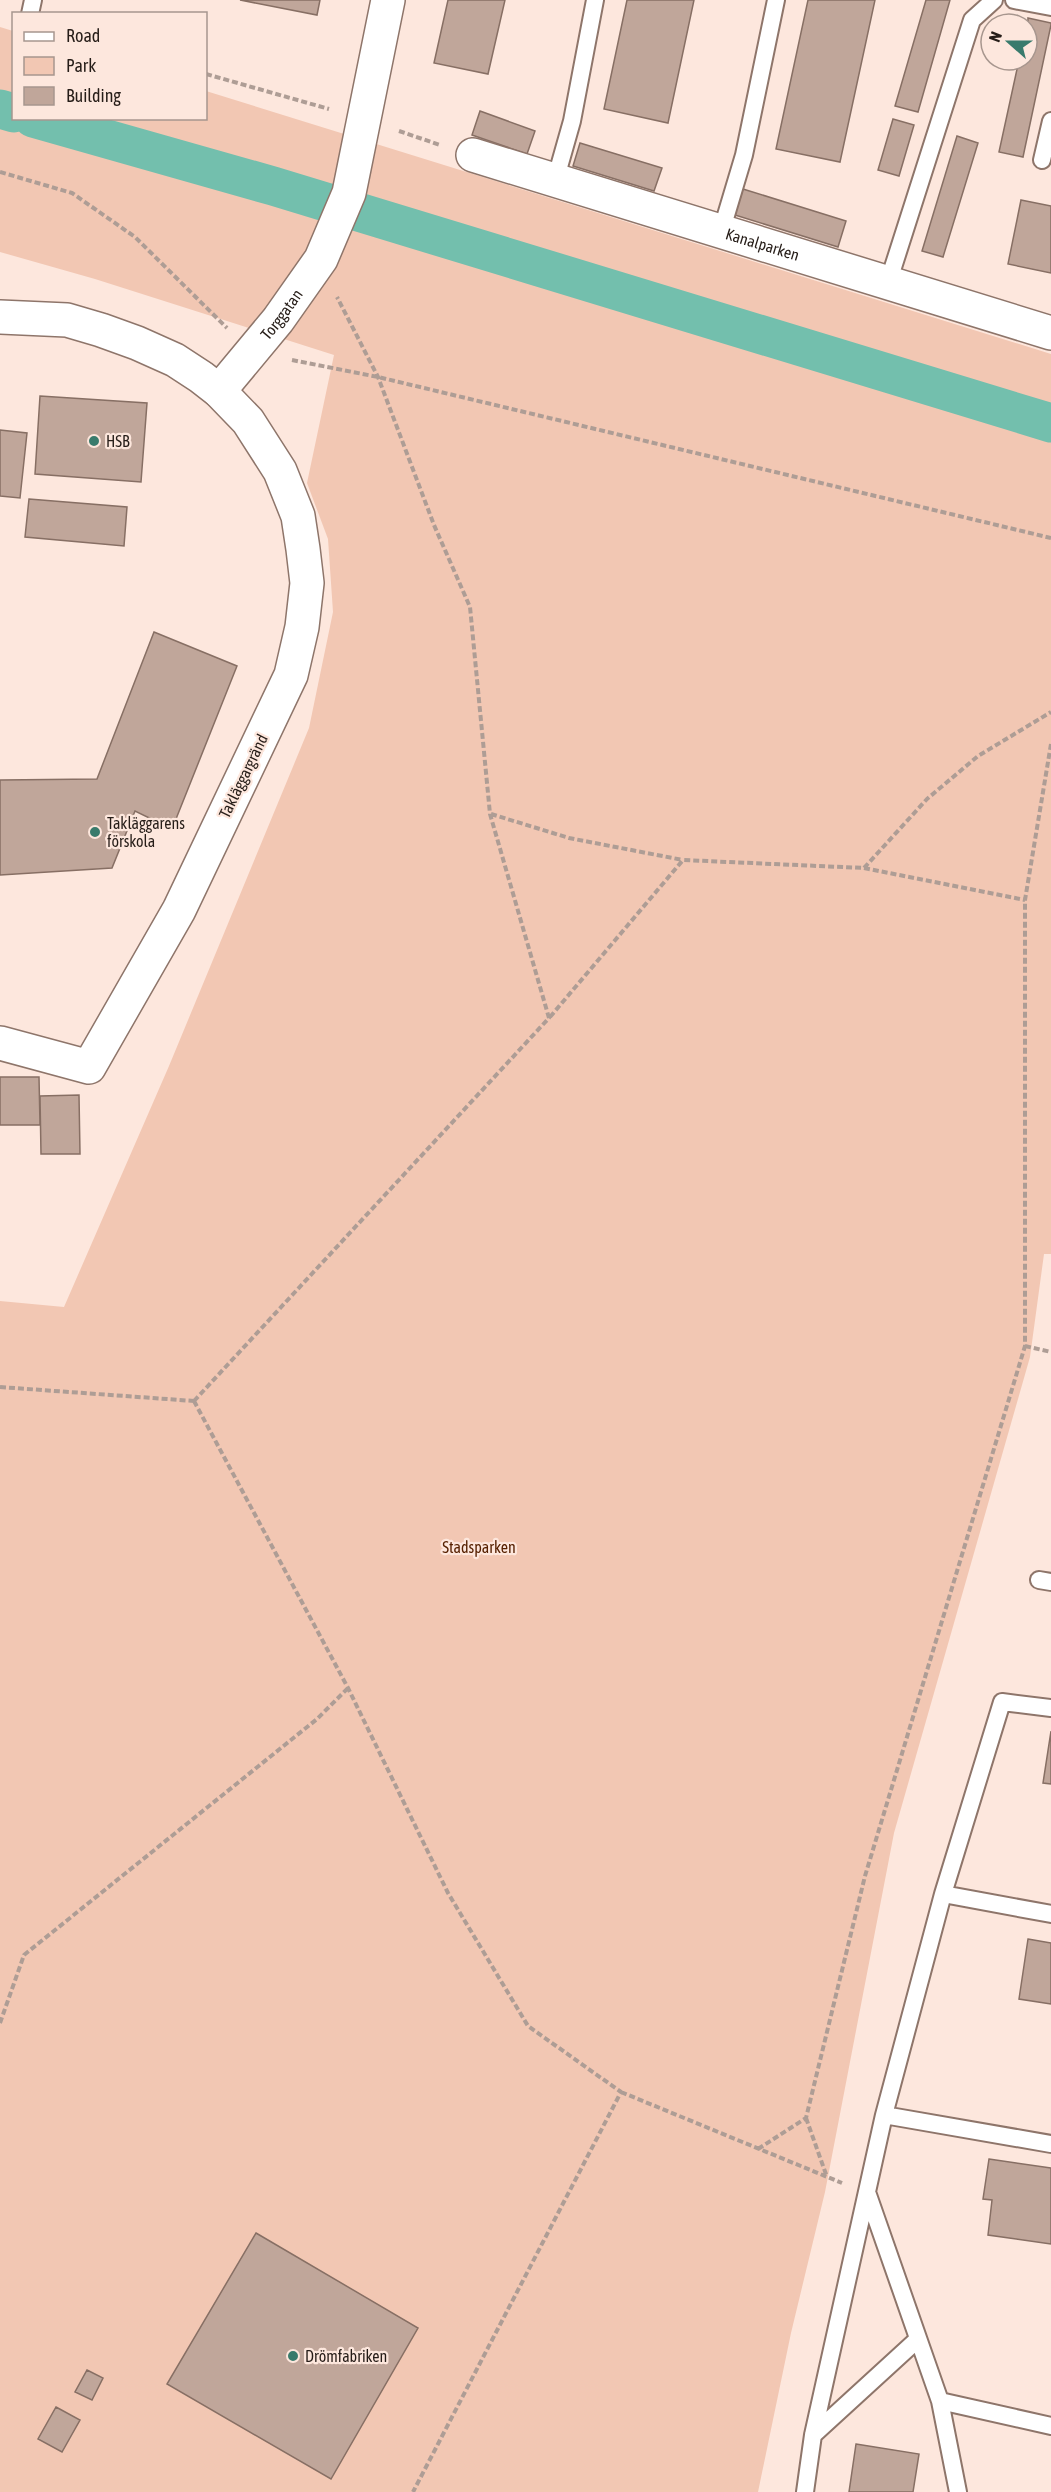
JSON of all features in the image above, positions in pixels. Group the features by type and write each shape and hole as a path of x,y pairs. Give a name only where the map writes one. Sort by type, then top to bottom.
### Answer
{"street":[{"name":"Torggatan","path":"219,391 278,320 321,259 349,193 388,0"},
{"name":"Kanalparken","path":"473,155 1051,333"},
{"path":"0,317 67,320 101,330 175,360 219,391"},
{"name":"Takläggargränd","path":"0,1043 89,1067 179,910 291,675 302,627 307,583 298,516 280,471 248,421 219,391"}],"lane":[{"path":"555,181 572,121 595,0"},
{"path":"721,232 744,155 776,0"},
{"path":"888,283 972,20 994,0"},
{"path":"1014,0 1051,7"},
{"path":"1042,160 1051,121"},
{"path":"805,2492 813,2435 884,2115 944,1894 1002,1702 1051,1708"},
{"path":"944,1894 1051,1914"},
{"path":"884,2115 1051,2144"},
{"path":"867,2194 940,2401 958,2492"},
{"path":"813,2435 918,2339"},
{"path":"940,2401 1051,2426"}],"path":[{"path":"0,172 72,193 135,237 252,352 378,377 1051,538"},
{"path":"332,288 378,377 435,525 470,608 490,814 549,1018"},
{"path":"864,868 927,799 978,756 1051,712"},
{"path":"828,2177 806,2118 865,1876 1025,1346 1025,900 1051,744"},
{"path":"490,814 569,838 683,860 864,868 1025,900"},
{"path":"194,1401 549,1018 683,860"},
{"path":"1025,1346 1051,1352"},
{"path":"0,1387 194,1401"},
{"path":"194,1401 348,1688 448,1893 528,2026 621,2092 867,2194"},
{"path":"0,2023 24,1955 317,1719 348,1688"},
{"path":"413,2492 621,2092"},
{"path":"758,2149 806,2118"}],"green space":[{"name":"Stadsparken","path":"0,27 12,31 12,120 207,120 207,91 1051,354 1051,1254 1044,1254 1030,1357 894,1833 825,2192 791,2333 758,2492 0,2492 0,1301 64,1307 169,1066 309,728 333,612 328,539 307,483 334,355 95,279 0,252"}],"building":[{"path":"240,0 320,0 317,15"},
{"path":"448,0 505,0 488,74 434,63"},
{"path":"627,0 694,0 668,123 604,109"},
{"path":"808,0 875,0 840,162 776,149"},
{"path":"926,0 950,0 918,112 895,106"},
{"path":"1039,20 1051,23 1023,157 999,152 1016,72 1039,72"},
{"path":"480,111 535,131 527,154 472,135"},
{"path":"893,119 914,125 899,176 878,170"},
{"path":"957,136 978,143 943,257 922,251"},
{"path":"580,143 662,168 654,191 573,166"},
{"path":"743,189 846,221 838,247 735,215"},
{"path":"1021,200 1051,206 1051,273 1008,264"},
{"path":"40,396 147,403 141,482 35,474"},
{"path":"0,430 27,433 20,498 0,496"},
{"path":"29,499 127,507 124,546 25,537"},
{"name":"Takläggarens förskola","path":"154,632 237,666 172,829 135,811 112,868 0,875 0,780 97,779"},
{"path":"0,1077 39,1077 40,1125 0,1125"},
{"path":"79,1095 80,1154 41,1154 40,1096"},
{"path":"1051,1731 1051,1784 1043,1783"},
{"path":"1028,1939 1051,1943 1051,2004 1019,1999"},
{"path":"989,2159 1051,2168 1051,2244 988,2235 992,2200 983,2199"},
{"name":"Drömfabriken","path":"256,2233 418,2328 331,2479 167,2384"},
{"path":"87,2370 103,2378 92,2400 75,2392"},
{"path":"56,2407 80,2420 62,2452 38,2439"},
{"path":"856,2444 919,2454 913,2492 849,2492"}],"waterway":[{"path":"0,109 12,112"},
{"path":"40,120 273,186 1051,423"}],"place":[{"name":"HSB","path":"94,441"},
{"name":"Takläggarens förskola","path":"95,832"},
{"name":"Drömfabriken","path":"293,2356"}]}
